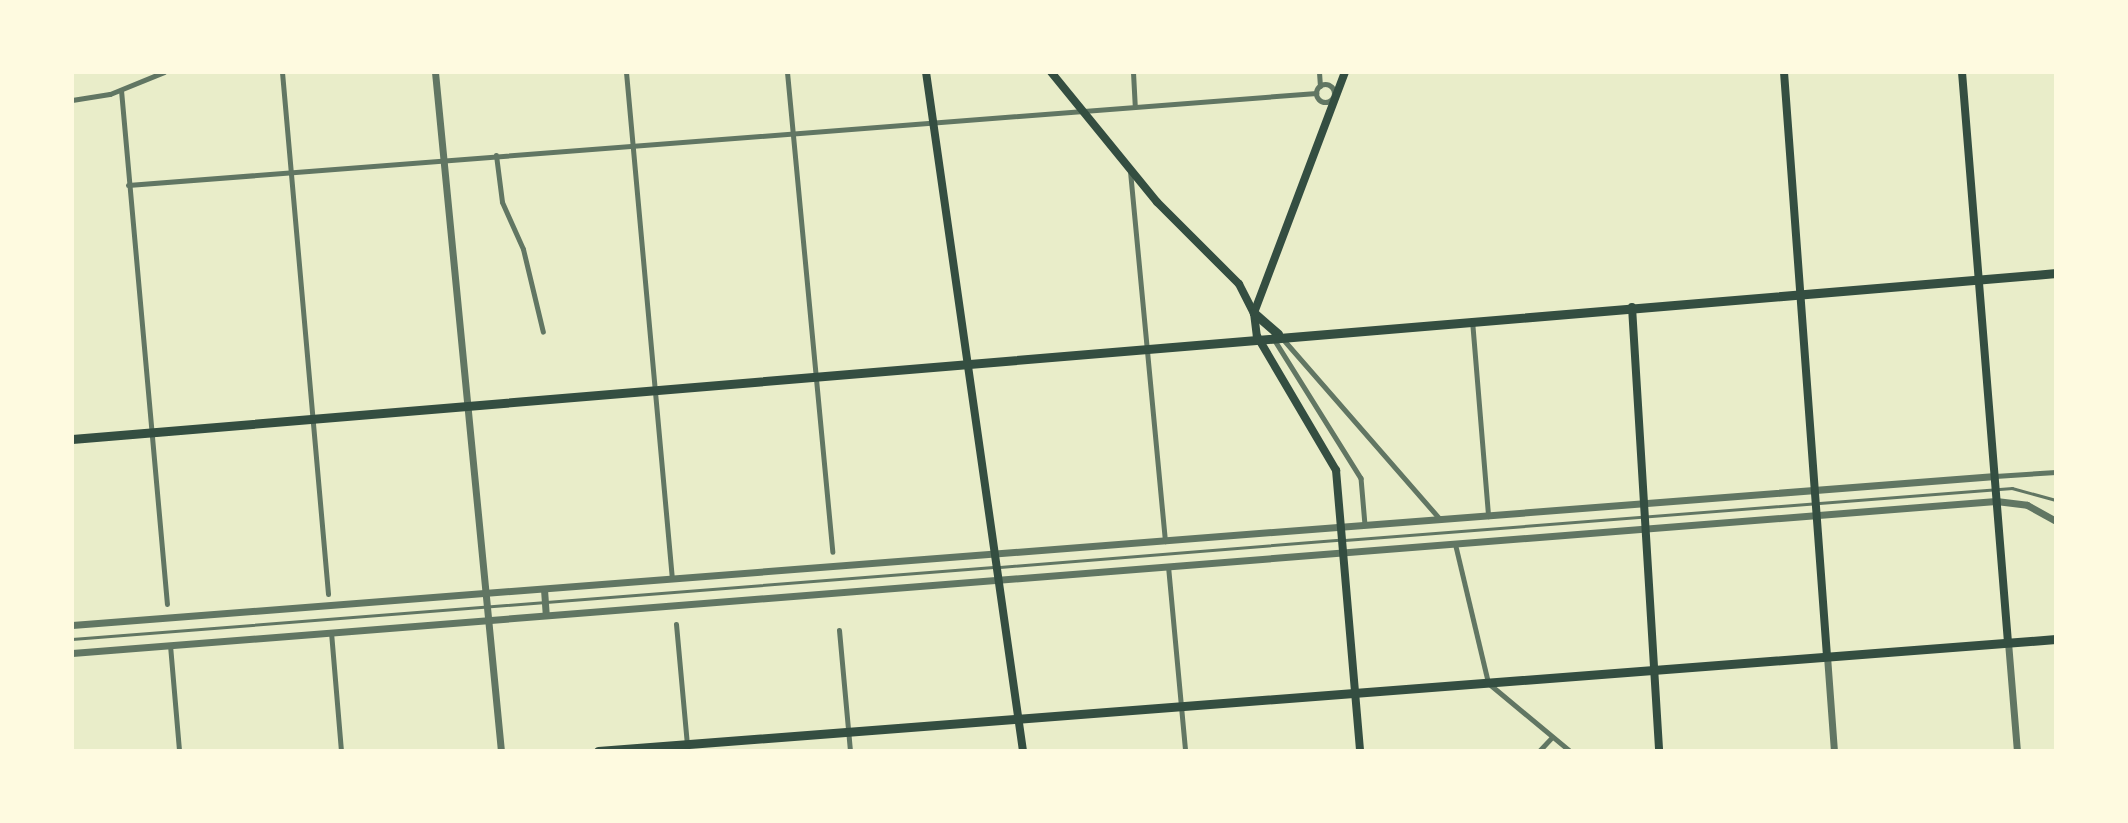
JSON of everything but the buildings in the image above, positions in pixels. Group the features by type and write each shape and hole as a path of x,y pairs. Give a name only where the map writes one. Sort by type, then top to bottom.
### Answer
{"main road":[{"path":"926,72 1023,751"},
{"path":"1051,72 1130,169 1234,278 1254,313 1275,335"},
{"path":"1345,72 1332,97 1254,313 1257,336 1334,466 1360,751"},
{"path":"1784,72 1827,656"},
{"path":"1962,72 2008,642"},
{"path":"72,439 1257,336 2056,273"},
{"path":"1632,307 1659,751"},
{"path":"598,751 687,748 848,732 2056,639"}],"street":[{"path":"72,100 121,90 164,72"},
{"path":"282,72 328,594"},
{"path":"435,72 470,404 501,751"},
{"path":"626,72 672,579"},
{"path":"787,72 832,552"},
{"path":"1133,72 1135,105"},
{"path":"1316,93 1320,86 1319,72"},
{"path":"1316,93 1322,102 1332,97 1331,87 1320,86"},
{"path":"121,90 149,432 167,604"},
{"path":"128,185 1081,109 1316,93"},
{"path":"496,155 502,202 523,249 543,332"},
{"path":"1130,169 1165,541"},
{"path":"1472,319 1488,516"},
{"path":"1275,335 1440,519"},
{"path":"1275,335 1361,478 1365,525"},
{"path":"72,625 2056,472"},
{"path":"72,653 1996,501 2027,505 2056,521"},
{"path":"1455,544 1488,683 1551,738 1570,751"},
{"path":"1168,566 1185,751"},
{"path":"544,589 546,615"},
{"path":"676,624 687,748"},
{"path":"839,630 850,751"},
{"path":"331,632 341,751"},
{"path":"2008,642 2017,751"},
{"path":"170,645 179,751"},
{"path":"1827,656 1835,751"},
{"path":"1539,751 1551,738"}],"lane":[{"path":"72,639 1996,489 2027,489 2056,500"}]}
